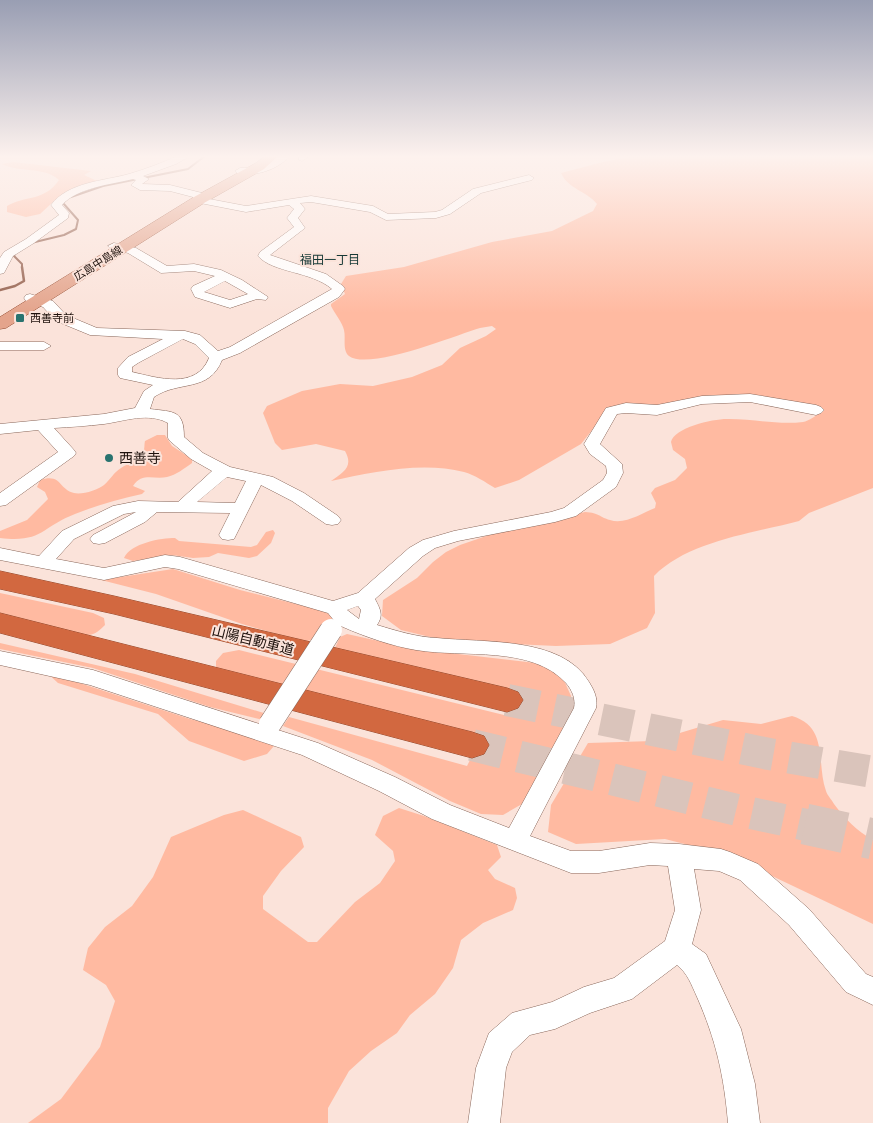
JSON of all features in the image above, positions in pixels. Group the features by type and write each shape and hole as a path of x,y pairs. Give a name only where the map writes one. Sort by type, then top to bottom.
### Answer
{"highway":[{"path":"0,573 37,582 114,606"},
{"name":"山陽自動車道","path":"0,580 507,700"},
{"path":"0,623 472,745"}],"main road":[{"name":"広島中島線","path":"0,324 35,299 180,208"},
{"name":"広島中島線","path":"0,317 35,299"}],"street":[{"path":"0,270 8,254 30,242 64,216 64,213 59,208"},
{"path":"180,335 126,364 125,375 168,384 181,384 203,377 210,373 216,357 235,350 335,294 339,289 325,276 275,262 264,256 270,249 300,228 292,218 299,208"},
{"path":"370,208 386,217 436,215 451,208"},
{"path":"119,247 132,250 165,270 180,267 212,270 260,296"},
{"path":"247,274 228,278 197,289 199,294 230,304 260,296"},
{"path":"35,299 48,304 61,318 96,332 193,335 216,357"},
{"path":"0,346 44,346"},
{"path":"141,412 150,392 168,384"},
{"path":"267,729 344,621 350,601 364,598 416,552 429,544 489,528 555,517 570,512 610,483 615,473 614,464 596,451 592,444 612,412 626,408 657,410 702,400 742,398 763,398 800,408 816,410"},
{"path":"0,429 104,420 141,412 174,418 176,421 176,438 197,456 224,471 277,486 332,520"},
{"path":"0,501 68,453 42,425"},
{"path":"182,506 214,477 224,471"},
{"path":"228,535 255,479"},
{"path":"43,562 59,543 76,530 119,510 138,506 241,508"},
{"path":"99,539 139,518 152,506"},
{"path":"0,554 104,574 165,561 180,563 344,621 417,643 531,653 545,657 574,675 586,704 579,721 515,841"},
{"path":"344,621 370,619 370,610 364,598"},
{"path":"0,658 93,678 200,714 267,729 387,784 441,812 572,862 599,862 650,854 722,860 750,872 799,917 856,983 873,991"},
{"path":"484,1123 491,1068 500,1043 522,1023 555,1015 584,1001 622,989 677,949 688,910 679,855"},
{"path":"677,949 696,963 726,1029 740,1084 744,1123"}],"shaded area":[{"path":"7,208 46,208 40,214 26,217 7,212"},
{"path":"594,208 873,208 873,488 809,513 799,521 742,534 703,546 668,564 654,576 655,613 647,628 610,644 556,646 447,641 401,630 382,616 383,600 417,578 446,552 460,545 498,532 585,512 594,513 606,519 616,521 633,518 655,508 656,503 651,493 655,488 675,480 687,468 685,459 673,450 671,442 679,432 696,424 715,420 738,419 794,423 810,420 820,413 819,408 742,396 608,410 581,444 519,480 495,488 468,473 432,468 380,471 331,481 343,472 348,465 345,451 316,444 282,450 275,443 263,413 267,406 302,391 340,384 373,386 412,377 442,365 460,348 486,336 496,329 492,326 480,328 393,356 359,359 349,356 345,347 343,327 331,306 331,304 345,294 341,284 346,276 404,267 492,242 552,231 593,211"},
{"path":"157,435 165,435 172,446 192,459 192,463 170,476 140,479 133,486 145,491 142,494 108,502 83,511 64,519 34,536 14,539 0,538 0,531 27,520 48,499 45,492 37,487 40,480 47,478 56,480 74,493 94,490 104,485 124,466 139,458 144,451 145,441"},
{"path":"273,530 275,533 271,543 257,556 249,558 218,553 209,557 193,558 172,555 133,561 124,558 140,545 169,538 175,538 179,541 251,547 257,545 266,532"},
{"path":"173,569 240,590 324,611 333,617 319,637 305,642 242,624 156,594 101,580"},
{"path":"0,593 93,613 104,618 105,625 94,634 80,635 69,634 0,616"},
{"path":"347,634 415,649 544,664 563,678 571,696 571,718 522,804 503,815 481,814 450,801 372,760 283,726 289,717 467,766 478,744 216,670 216,661 223,653 239,650 504,715 514,694 335,648 340,637"},
{"path":"0,643 135,674 267,714 263,720 210,707 93,668 0,649"},
{"path":"46,672 190,719 242,732 274,746 267,754 244,761 189,741 158,714 58,683"},
{"path":"792,716 804,721 812,728 819,747 823,780 828,796 838,810 852,824 873,840 873,924 728,855 665,839 576,844 548,832 551,805 588,743 653,741 723,720 761,724"},
{"path":"399,808 497,845 501,857 488,870 495,879 515,888 517,898 513,910 483,923 461,940 453,968 435,994 410,1015 397,1033 371,1051 349,1071 328,1108 328,1123 28,1123 61,1099 100,1047 115,1001 106,985 83,970 88,948 105,927 132,906 153,877 171,837 224,815 243,810 301,837 304,847 281,871 263,896 263,909 308,942 317,942 355,902 380,883 395,861 393,851 375,835 383,816"}],"waterway":[{"path":"31,243 64,235 76,229 78,220 68,208"},
{"path":"16,252 14,256 22,264 22,267"},
{"path":"0,290 15,286 24,281 22,267"}],"tunnel":[{"path":"507,700 769,754 873,772"},
{"path":"472,745 737,810 811,826"},
{"path":"805,824 873,839"}],"place":[{"name":"西善寺前","path":"20,318"},
{"name":"西善寺","path":"109,458"}],"district":[{"name":"福田一丁目","path":"330,260"}]}
